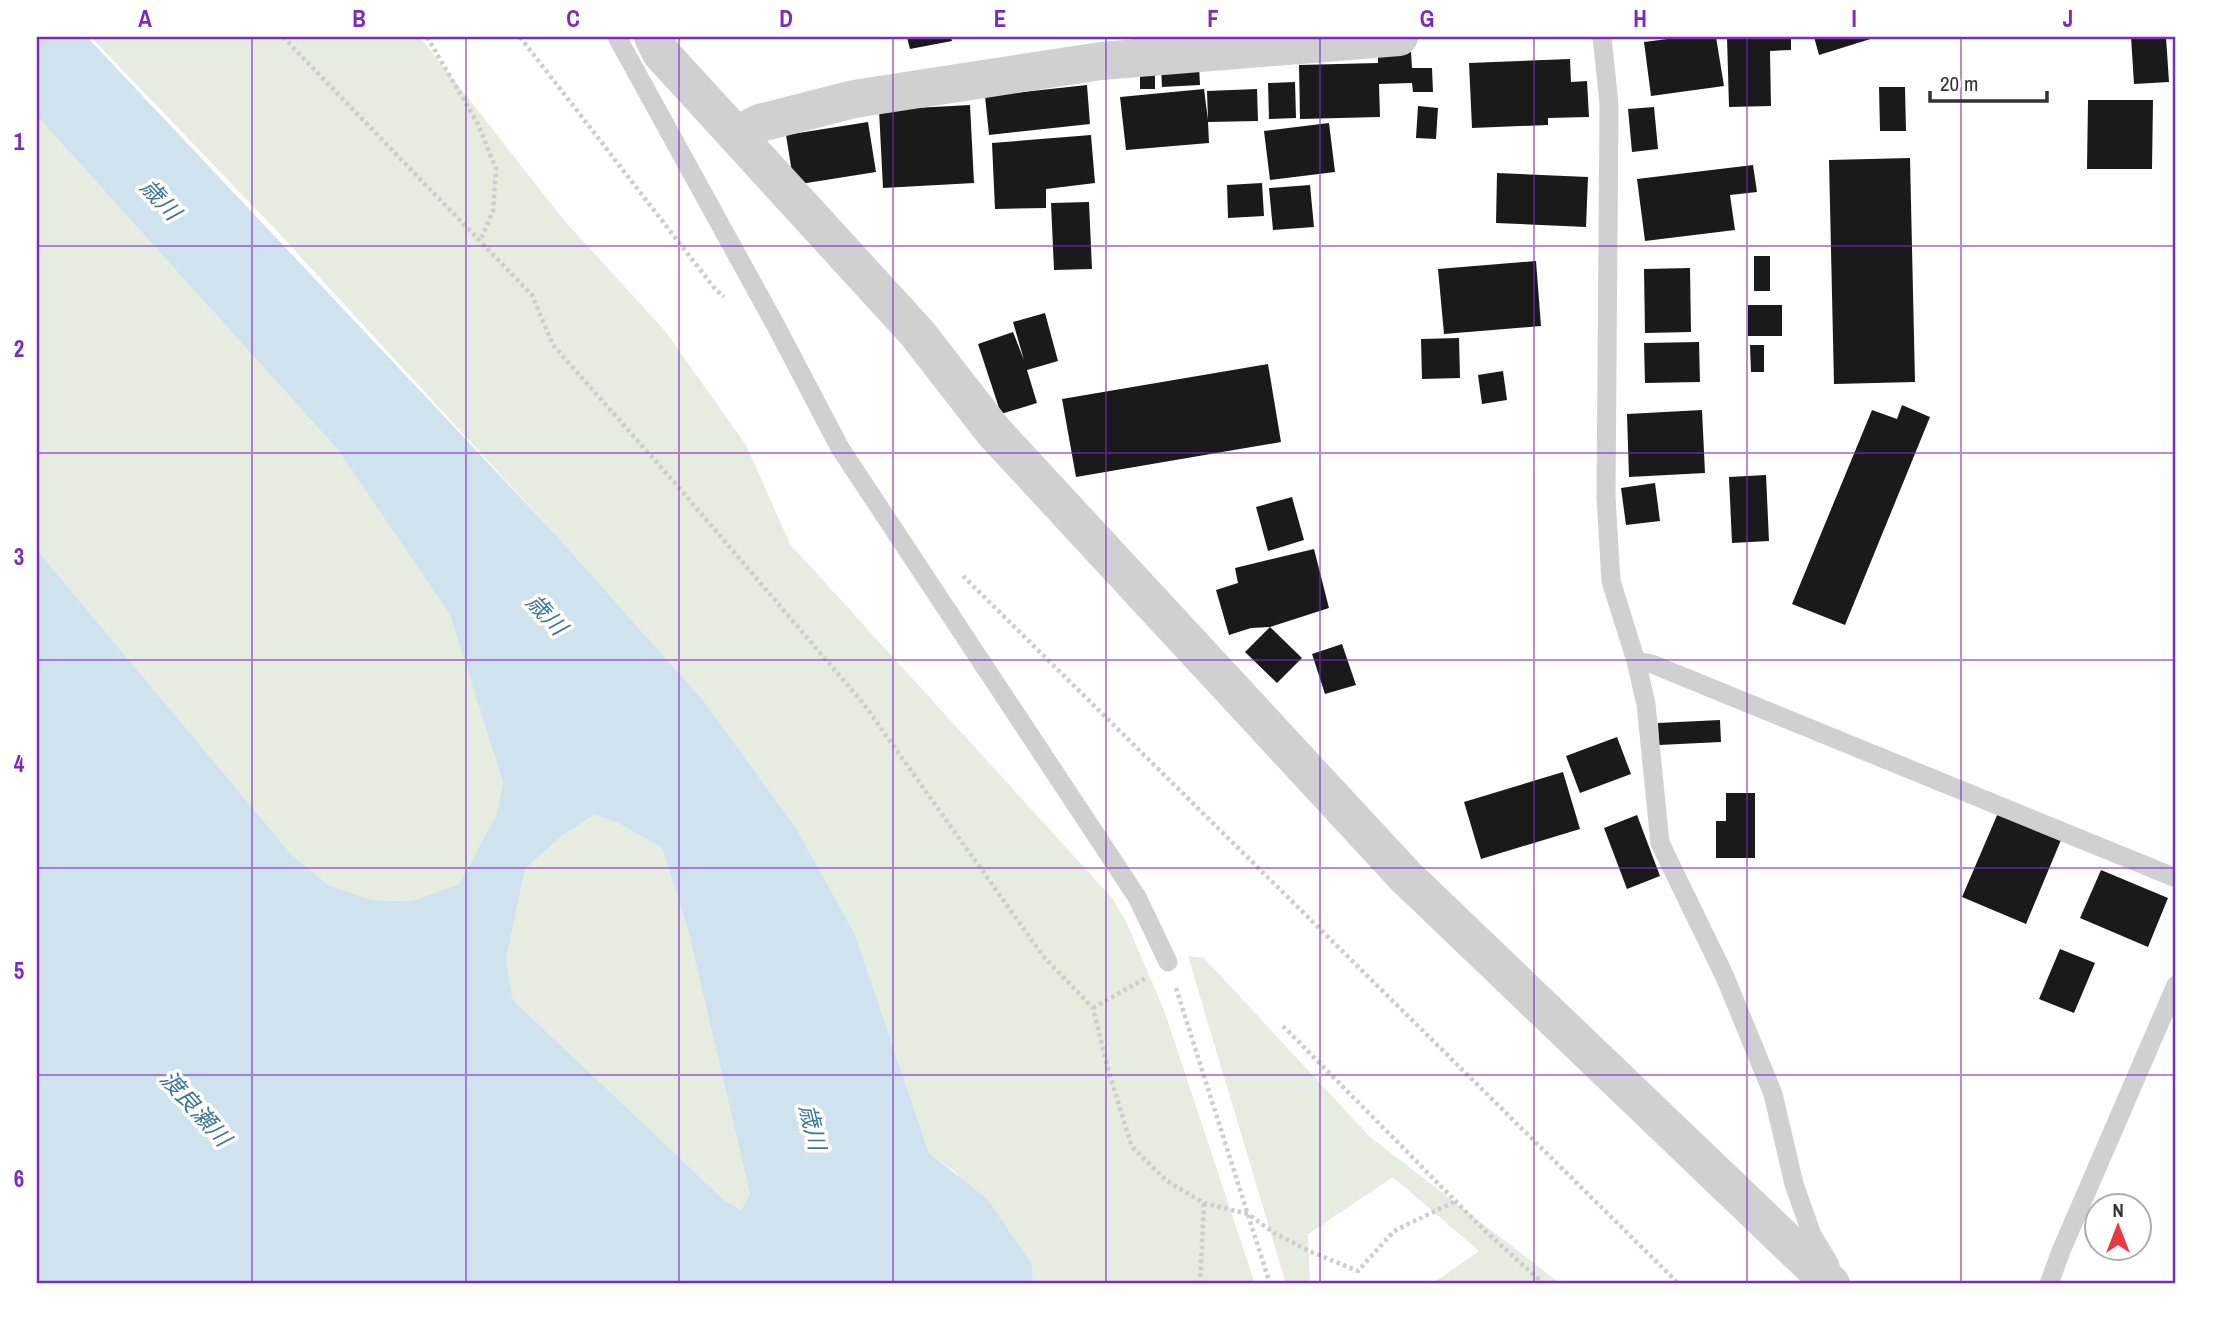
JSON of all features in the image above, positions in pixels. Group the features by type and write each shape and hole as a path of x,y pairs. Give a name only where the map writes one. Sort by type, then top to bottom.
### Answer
{"street":[{"path":"653,37 661,54 917,333 994,432 1405,876 1831,1284"},
{"path":"736,135 760,123 854,99 1101,61 1399,37"}],"lane":[{"path":"617,37 840,448 1137,897 1168,962"},
{"path":"1602,37 1609,104 1606,497 1611,581 1636,661 1646,704 1660,843 1725,977 1773,1094 1798,1197 1812,1235 1841,1284"},
{"path":"1636,661 1653,664 2176,878"},
{"path":"2049,1284 2176,985"}],"path":[{"path":"284,37 532,295 553,345 863,703 1044,956 1094,1008 1109,1073 1132,1147 1167,1181 1203,1203 1248,1214 1286,1239 1358,1271 1394,1231 1456,1201"},
{"path":"427,37 478,124 496,169 494,211 480,241"},
{"path":"520,37 715,289 726,298"},
{"path":"963,576 1679,1284"},
{"path":"1094,1008 1141,982 1168,962 1270,1284"},
{"path":"1283,1026 1456,1201 1544,1284"},
{"path":"1200,1284 1203,1203"}],"shaded area":[{"path":"91,37 420,37 563,219 665,331 746,445 790,544 1113,899 1128,926 1164,1010 1255,1284 1033,1284 1032,1264 955,1172 929,1153 855,934 796,828 703,700 276,230"},
{"path":"37,116 338,450 450,615 503,783 496,816 459,884 412,901 372,900 328,885 291,854 37,550"},
{"path":"594,815 618,823 662,848 688,930 750,1196 741,1210 723,1199 513,1000 506,962 525,869 562,836"},
{"path":"1188,956 1204,958 1370,1137 1561,1284 1432,1284 1479,1251 1393,1177 1308,1234 1310,1284 1286,1284"}],"water":[{"path":"37,37 87,37 554,533 703,700 796,828 855,934 929,1153 987,1199 1032,1264 1033,1284 37,1284 37,550 291,854 328,885 372,900 412,901 459,884 496,816 503,783 450,615 338,450 37,116","holes":["594,815 618,823 662,848 688,930 750,1195 741,1210 723,1199 513,1000 506,961 525,869 562,836"]}],"building":[{"path":"907,37 951,37 952,41 910,49"},
{"path":"1683,37 1716,37 1724,86 1651,96 1644,42"},
{"path":"1727,37 1791,37 1791,50 1770,51 1771,106 1729,107"},
{"path":"1814,37 1877,37 1819,55"},
{"path":"2131,37 2166,37 2169,82 2134,84"},
{"path":"1411,52 1412,68 1432,68 1433,92 1413,92 1412,83 1379,84 1380,117 1300,119 1299,65 1378,63 1378,53"},
{"path":"1570,59 1571,82 1587,81 1589,117 1548,118 1548,125 1472,128 1469,63"},
{"path":"1199,66 1200,85 1162,87 1161,67"},
{"path":"1140,69 1155,69 1155,89 1140,89"},
{"path":"1295,82 1296,118 1269,119 1268,83"},
{"path":"1087,85 1090,124 989,135 985,96"},
{"path":"1879,87 1905,87 1906,131 1880,131"},
{"path":"1204,89 1208,120 1207,91 1257,89 1258,121 1208,122 1209,143 1126,150 1120,97"},
{"path":"2088,100 2153,100 2152,169 2087,169"},
{"path":"970,105 974,183 883,188 879,110"},
{"path":"1418,106 1438,108 1436,139 1416,138"},
{"path":"1654,107 1658,149 1632,152 1628,109"},
{"path":"868,122 876,172 794,185 786,135"},
{"path":"1329,123 1335,172 1270,180 1264,131"},
{"path":"1091,135 1095,183 1046,189 1046,208 995,209 992,143"},
{"path":"1910,158 1915,382 1834,384 1829,160"},
{"path":"1753,165 1757,192 1730,195 1735,230 1645,241 1637,179"},
{"path":"1497,173 1588,177 1586,227 1496,223"},
{"path":"1262,183 1264,216 1228,218 1227,185"},
{"path":"1310,185 1314,227 1273,230 1269,188"},
{"path":"1089,202 1092,269 1054,270 1051,203"},
{"path":"1754,256 1770,256 1770,291 1754,291"},
{"path":"1536,261 1541,326 1444,334 1438,269"},
{"path":"1690,268 1691,332 1645,333 1644,269"},
{"path":"1748,305 1782,305 1782,336 1748,336"},
{"path":"1045,313 1058,361 1027,370 1037,403 1001,414 978,344 1013,332 1024,360 1013,322"},
{"path":"1459,338 1460,378 1422,379 1421,339"},
{"path":"1699,342 1700,382 1645,383 1644,343"},
{"path":"1750,345 1764,345 1764,372 1751,372"},
{"path":"1268,364 1281,442 1076,477 1062,399"},
{"path":"1503,371 1507,400 1482,404 1478,375"},
{"path":"1902,405 1930,417 1845,625 1792,604 1872,410 1897,419"},
{"path":"1702,410 1705,473 1629,477 1627,414"},
{"path":"1766,475 1769,541 1732,543 1729,477"},
{"path":"1655,483 1660,521 1626,525 1621,488"},
{"path":"1292,497 1304,540 1268,551 1256,507"},
{"path":"1314,549 1329,608 1270,627 1251,628 1229,635 1216,590 1238,583 1235,568"},
{"path":"1270,627 1302,658 1277,683 1245,652"},
{"path":"1342,644 1356,685 1325,694 1312,654"},
{"path":"1720,720 1721,742 1659,745 1658,723"},
{"path":"1617,737 1631,774 1580,793 1566,756"},
{"path":"1563,772 1580,829 1481,859 1464,802"},
{"path":"1726,793 1755,793 1755,858 1716,858 1716,821 1726,821"},
{"path":"1998,813 2061,840 2026,924 1962,897"},
{"path":"1637,815 1660,876 1627,889 1604,828"},
{"path":"2101,870 2168,898 2148,947 2080,918"},
{"path":"2060,949 2095,963 2074,1013 2039,999"}],"water label":[{"name":"歳川","path":"161,199"},
{"name":"歳川","path":"547,614"},
{"name":"渡良瀬川","path":"196,1108"},
{"name":"歳川","path":"813,1127"}]}
